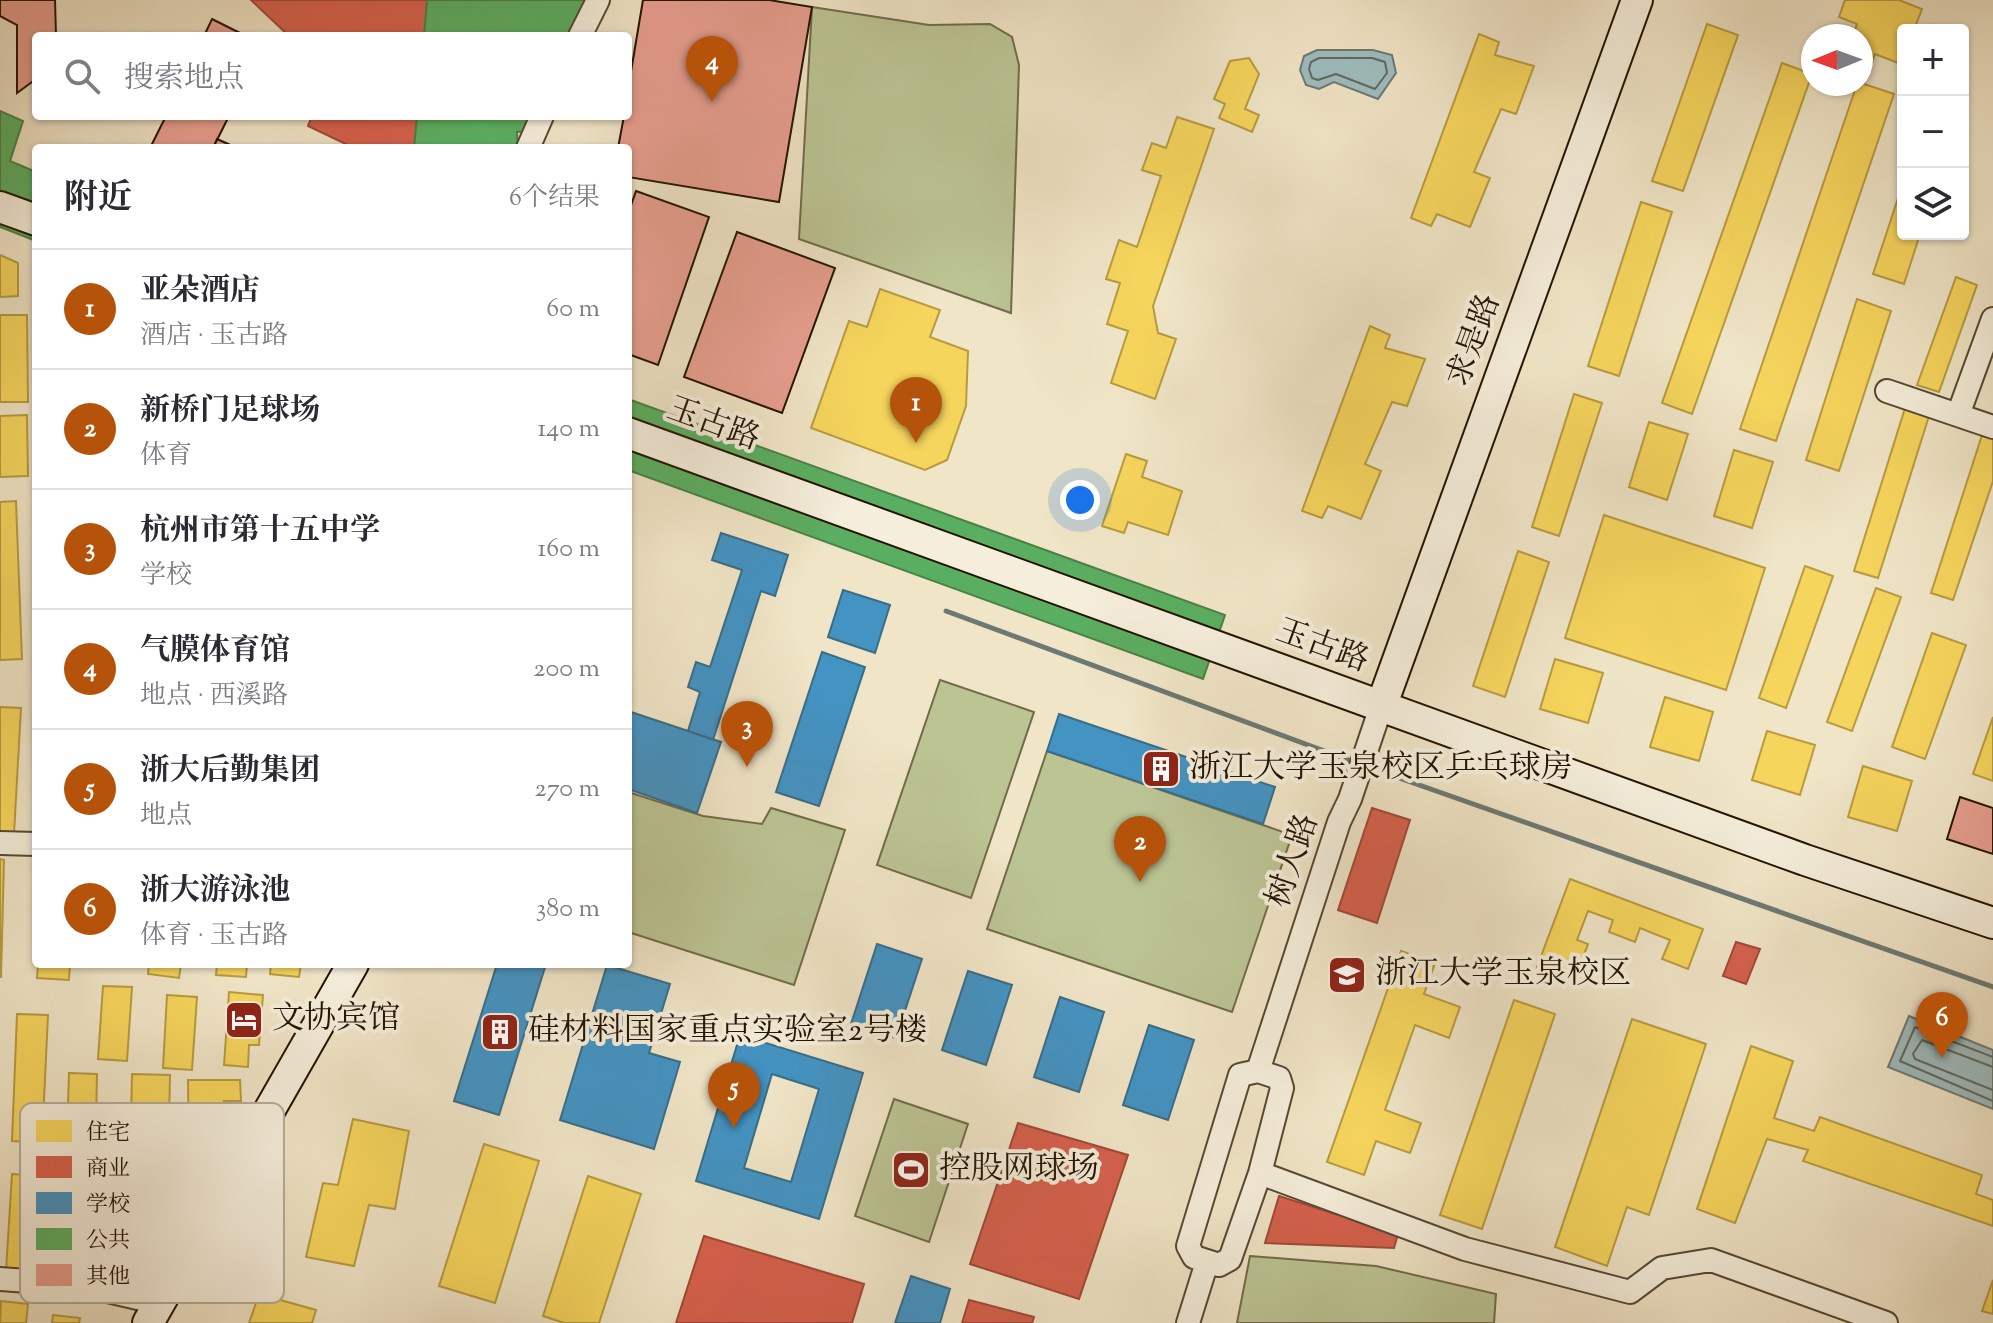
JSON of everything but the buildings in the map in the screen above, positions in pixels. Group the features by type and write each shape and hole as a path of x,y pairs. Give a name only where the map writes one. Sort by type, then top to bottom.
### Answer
{"main road":[{"name":"求是路","path":"1377,720 1637,0"},
{"path":"0,207 32,219"},
{"name":"玉古路","path":"632,435 1377,720 1993,923"},
{"path":"274,1103 351,968"}],"street":[{"path":"582,32 598,0"},
{"path":"530,144 540,120"},
{"path":"1958,415 1993,319"},
{"path":"1887,391 1993,427"},
{"name":"树人路","path":"1263,1072 1347,822 1348,804 1377,720"},
{"path":"0,843 32,844"},
{"path":"1263,1072 1279,1078 1282,1088 1260,1173 1230,1259 1219,1265 1194,1257 1188,1246 1240,1075 1263,1072"},
{"path":"1260,1173 1465,1249 1630,1292 1662,1268 1711,1260 1886,1323"},
{"path":"1188,1323 1207,1262"},
{"path":"0,1279 20,1280"},
{"path":"128,1303 154,1313"}],"green space":[{"path":"812,7 929,25 990,24 1012,37 1019,65 1011,313 799,239"},
{"path":"940,680 1034,712 971,898 877,865"},
{"path":"1047,751 1292,835 1232,1012 987,929"},
{"path":"632,793 703,816 762,824 771,808 845,830 794,985 632,933"},
{"name":"控股网球场","path":"894,1099 968,1124 929,1242 855,1216"},
{"path":"1250,1256 1376,1266 1496,1294 1494,1323 1237,1323"}],"water":[{"path":"1317,50 1373,50 1392,55 1396,73 1378,99 1334,82 1319,89 1306,85 1300,70 1304,56"},
{"path":"1909,1016 1993,1050 1993,1109 1888,1067"}],"waterway":[{"path":"946,611 1354,762"},
{"path":"1368,767 1993,987"}],"place":[{"name":"气膜体育馆","path":"712,102"},
{"name":"亚朵酒店","path":"916,443"},
{"name":"杭州市第十五中学","path":"747,767"},
{"name":"浙江大学玉泉校区乒乓球房","path":"1161,769"},
{"name":"新桥门足球场","path":"1140,882"},
{"name":"浙江大学玉泉校区","path":"1347,975"},
{"name":"文协宾馆","path":"244,1020"},
{"name":"硅材料国家重点实验室2号楼","path":"500,1032"},
{"name":"浙大游泳池","path":"1942,1058"},
{"name":"浙大后勤集团","path":"734,1128"},
{"name":"控股网球场","path":"911,1170"}]}
